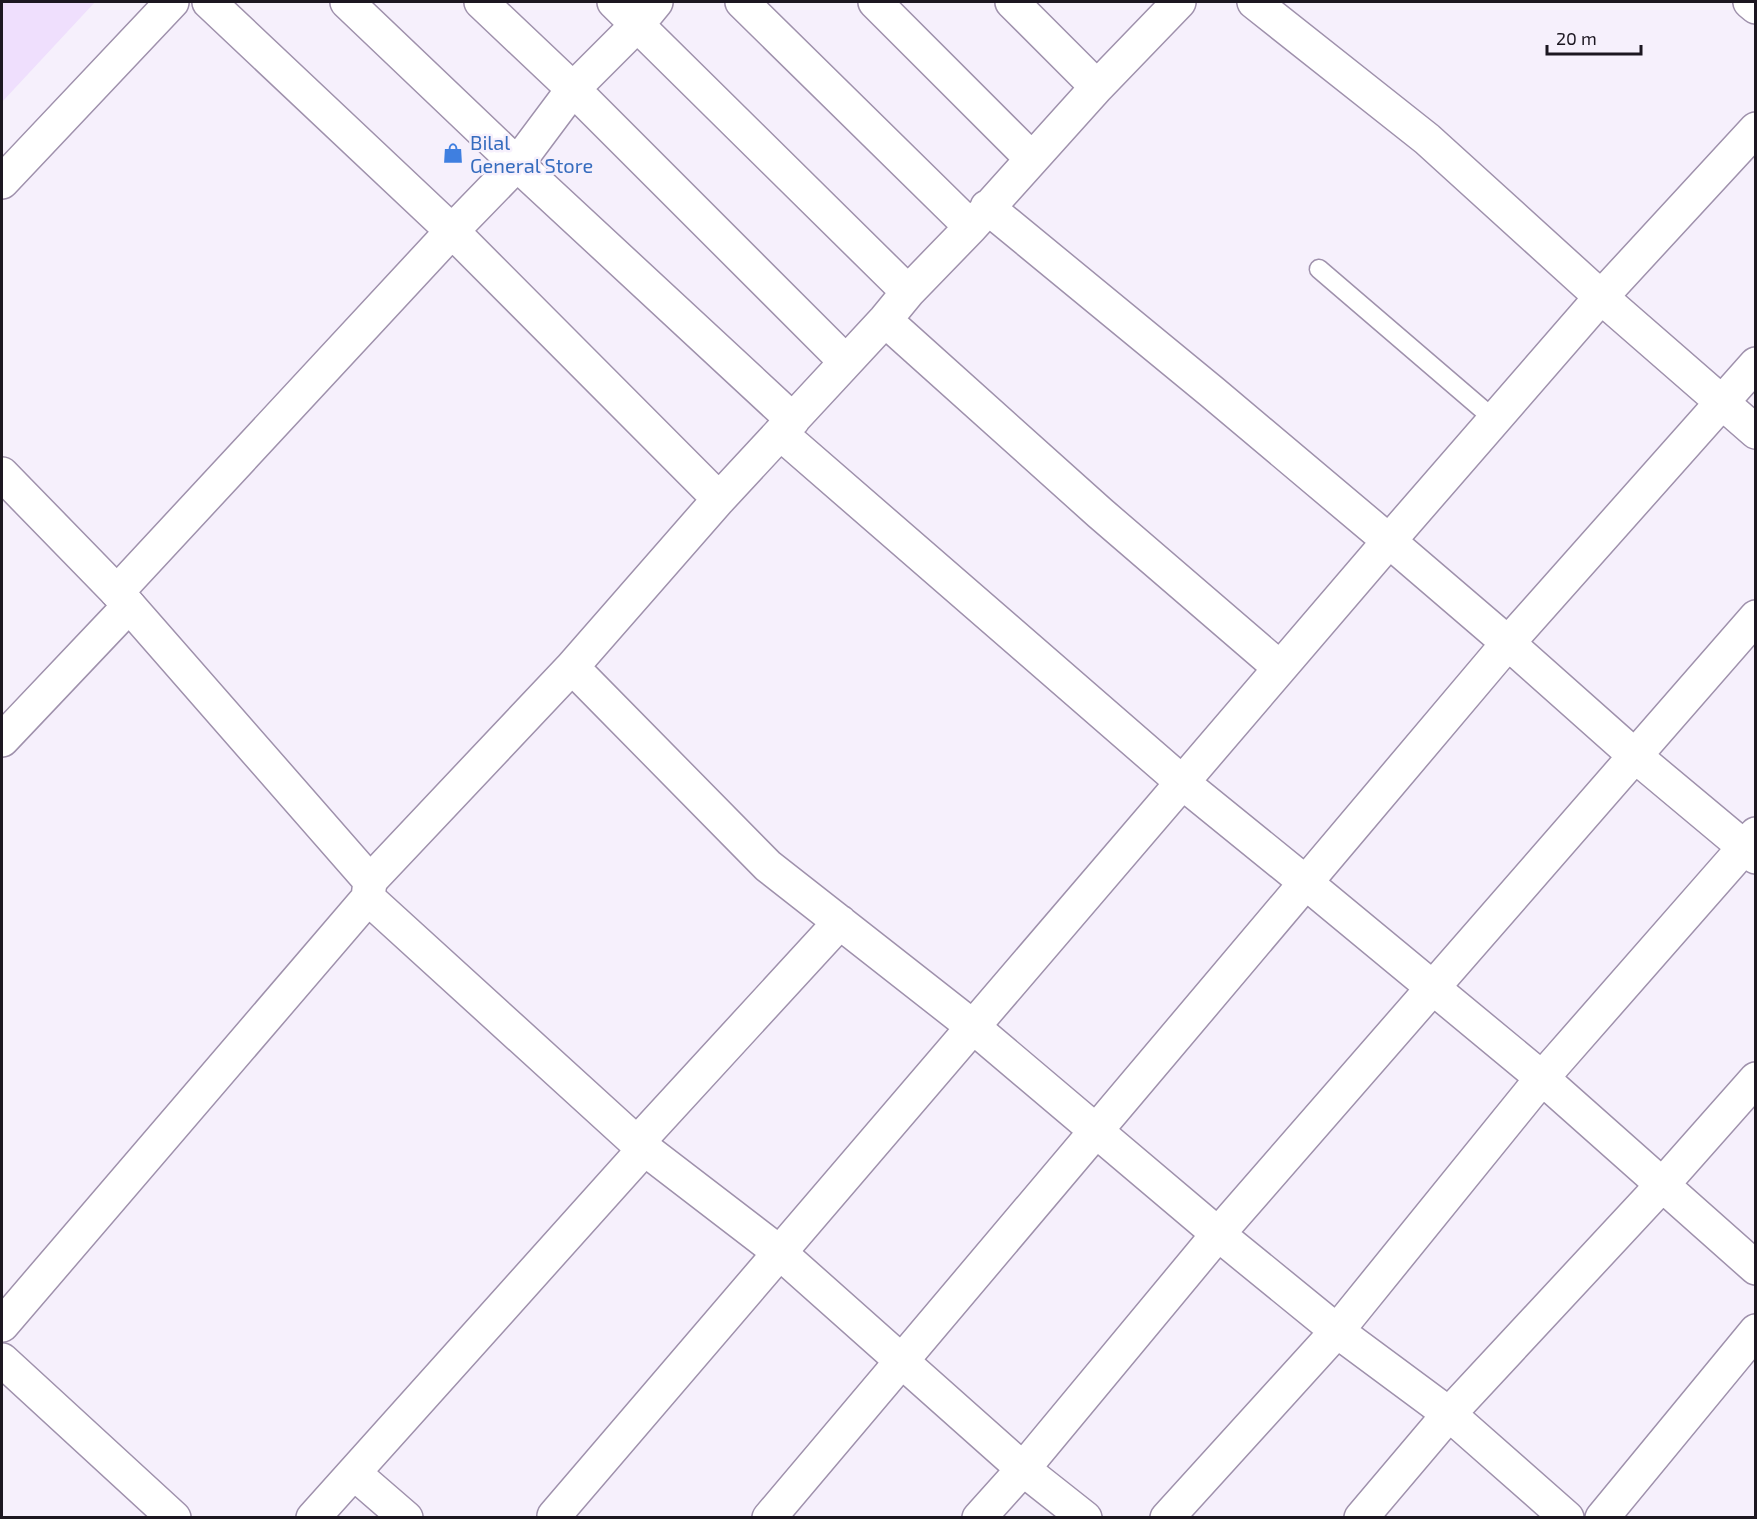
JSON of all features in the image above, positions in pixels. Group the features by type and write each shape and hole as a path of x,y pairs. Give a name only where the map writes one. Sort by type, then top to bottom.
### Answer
{"street":[{"path":"2,182 172,2"},
{"path":"209,2 453,231 719,499"},
{"path":"347,2 786,427 1183,783 1542,1078 1755,1268"},
{"path":"481,2 573,89 846,362"},
{"path":"614,2 647,13 908,292"},
{"path":"742,2 979,217 1212,392 1508,643 1634,755 1752,846 1542,1078 1337,1331 1167,1518"},
{"path":"875,2 1032,159"},
{"path":"1011,2 1097,87"},
{"path":"1254,2 1427,139 1601,297 1755,432"},
{"path":"1750,2 1755,6"},
{"path":"2,1324 369,889 572,667 719,499 1097,87 1166,6"},
{"path":"2,740 123,599 453,231 517,165 573,89 647,13"},
{"path":"554,1516 1389,541 1601,297 1755,129"},
{"path":"885,320 1100,513 1280,668"},
{"path":"769,1518 1508,643 1755,364"},
{"path":"2,474 123,599 369,889 641,1145 779,1252 1023,1469 1085,1518"},
{"path":"979,1518 1023,1469 1218,1234 1755,617"},
{"path":"572,667 768,866 972,1026 1218,1234 1337,1331 1449,1414 1567,1518"},
{"path":"313,1518 840,922"},
{"path":"1361,1518 1449,1414 1663,1184 1755,1080"},
{"path":"1602,1518 1755,1331"},
{"path":"2,1360 174,1518"},
{"path":"354,1473 406,1518"}],"lane":[{"path":"1319,269 1495,420"}],"shaded area":[{"path":"2,2 95,2 2,102"}],"place":[{"name":"Bilal General Store","path":"453,153"}]}
